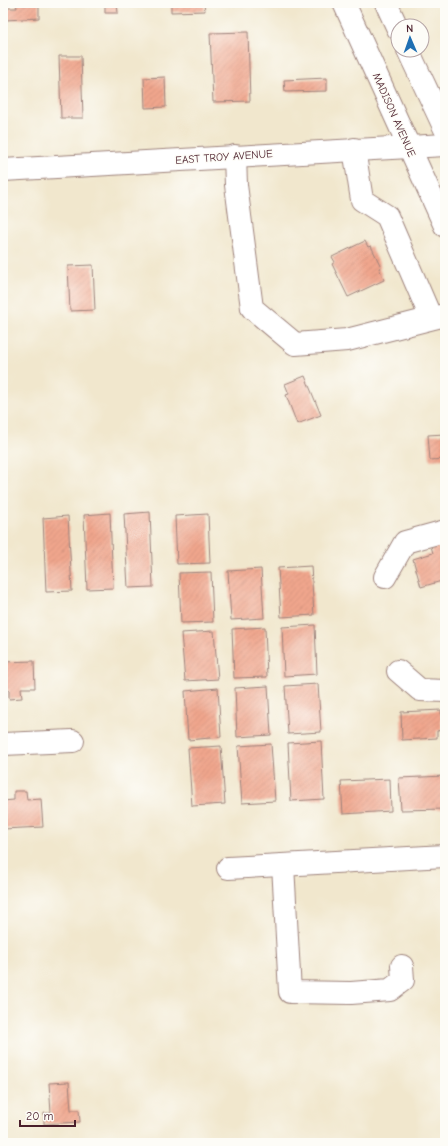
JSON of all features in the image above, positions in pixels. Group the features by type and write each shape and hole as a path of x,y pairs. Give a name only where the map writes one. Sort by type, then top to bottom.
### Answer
{"main road":[{"name":"MADISON AVENUE","path":"344,3 445,226"},
{"path":"386,3 393,18"},
{"path":"412,58 445,129"},
{"name":"EAST TROY AVENUE","path":"3,170 445,145"},
{"path":"235,156 236,185 252,308 295,344 348,340 438,317 387,216 362,200 354,149"},
{"path":"385,578 405,542 445,531"},
{"path":"398,671 420,690 445,691"},
{"path":"3,744 72,741"},
{"path":"228,868 445,856"},
{"path":"283,865 290,992 351,993 390,990 403,980 402,966"}],"building":[{"path":"16,3 39,3 39,18 6,20 5,8 17,8"},
{"path":"105,3 117,3 118,13 105,13"},
{"path":"171,3 204,3 205,11 171,12"},
{"path":"248,32 250,101 213,102 210,33"},
{"path":"59,56 81,56 83,118 61,118"},
{"path":"165,77 166,107 145,108 144,78"},
{"path":"327,78 327,91 285,92 284,80"},
{"path":"365,241 368,247 371,246 381,267 379,268 384,280 348,297 332,264 335,262 332,257"},
{"path":"93,265 95,310 70,311 68,266"},
{"path":"305,376 321,415 297,424 286,395 289,394 285,384"},
{"path":"445,434 445,459 430,460 428,435"},
{"path":"150,512 153,587 128,588 124,514"},
{"path":"110,513 113,588 87,589 84,515"},
{"path":"208,514 210,563 177,564 175,516"},
{"path":"68,516 72,591 46,592 43,518"},
{"path":"445,539 445,580 421,587 413,559 433,553 430,543"},
{"path":"311,566 314,615 281,617 278,568"},
{"path":"261,569 264,618 231,620 228,571"},
{"path":"211,572 213,622 181,623 179,573"},
{"path":"315,625 317,674 284,676 282,627"},
{"path":"265,627 267,677 234,678 232,629"},
{"path":"214,631 218,679 185,681 181,633"},
{"path":"34,661 35,688 21,688 22,698 9,699 9,690 3,690 3,662"},
{"path":"318,684 321,732 288,734 285,686"},
{"path":"268,686 271,735 237,737 235,688"},
{"path":"218,688 221,737 188,740 185,691"},
{"path":"441,710 442,730 437,731 437,738 402,740 401,712"},
{"path":"321,741 324,799 291,801 288,743"},
{"path":"271,744 275,801 242,803 238,746"},
{"path":"221,746 225,804 192,806 188,748"},
{"path":"445,776 445,809 401,810 399,778"},
{"path":"390,779 391,811 343,814 341,781"},
{"path":"14,791 26,791 27,800 41,799 43,827 3,829 3,801 14,800"},
{"path":"69,1082 71,1110 79,1110 80,1122 44,1124 44,1113 51,1113 49,1083"}]}
